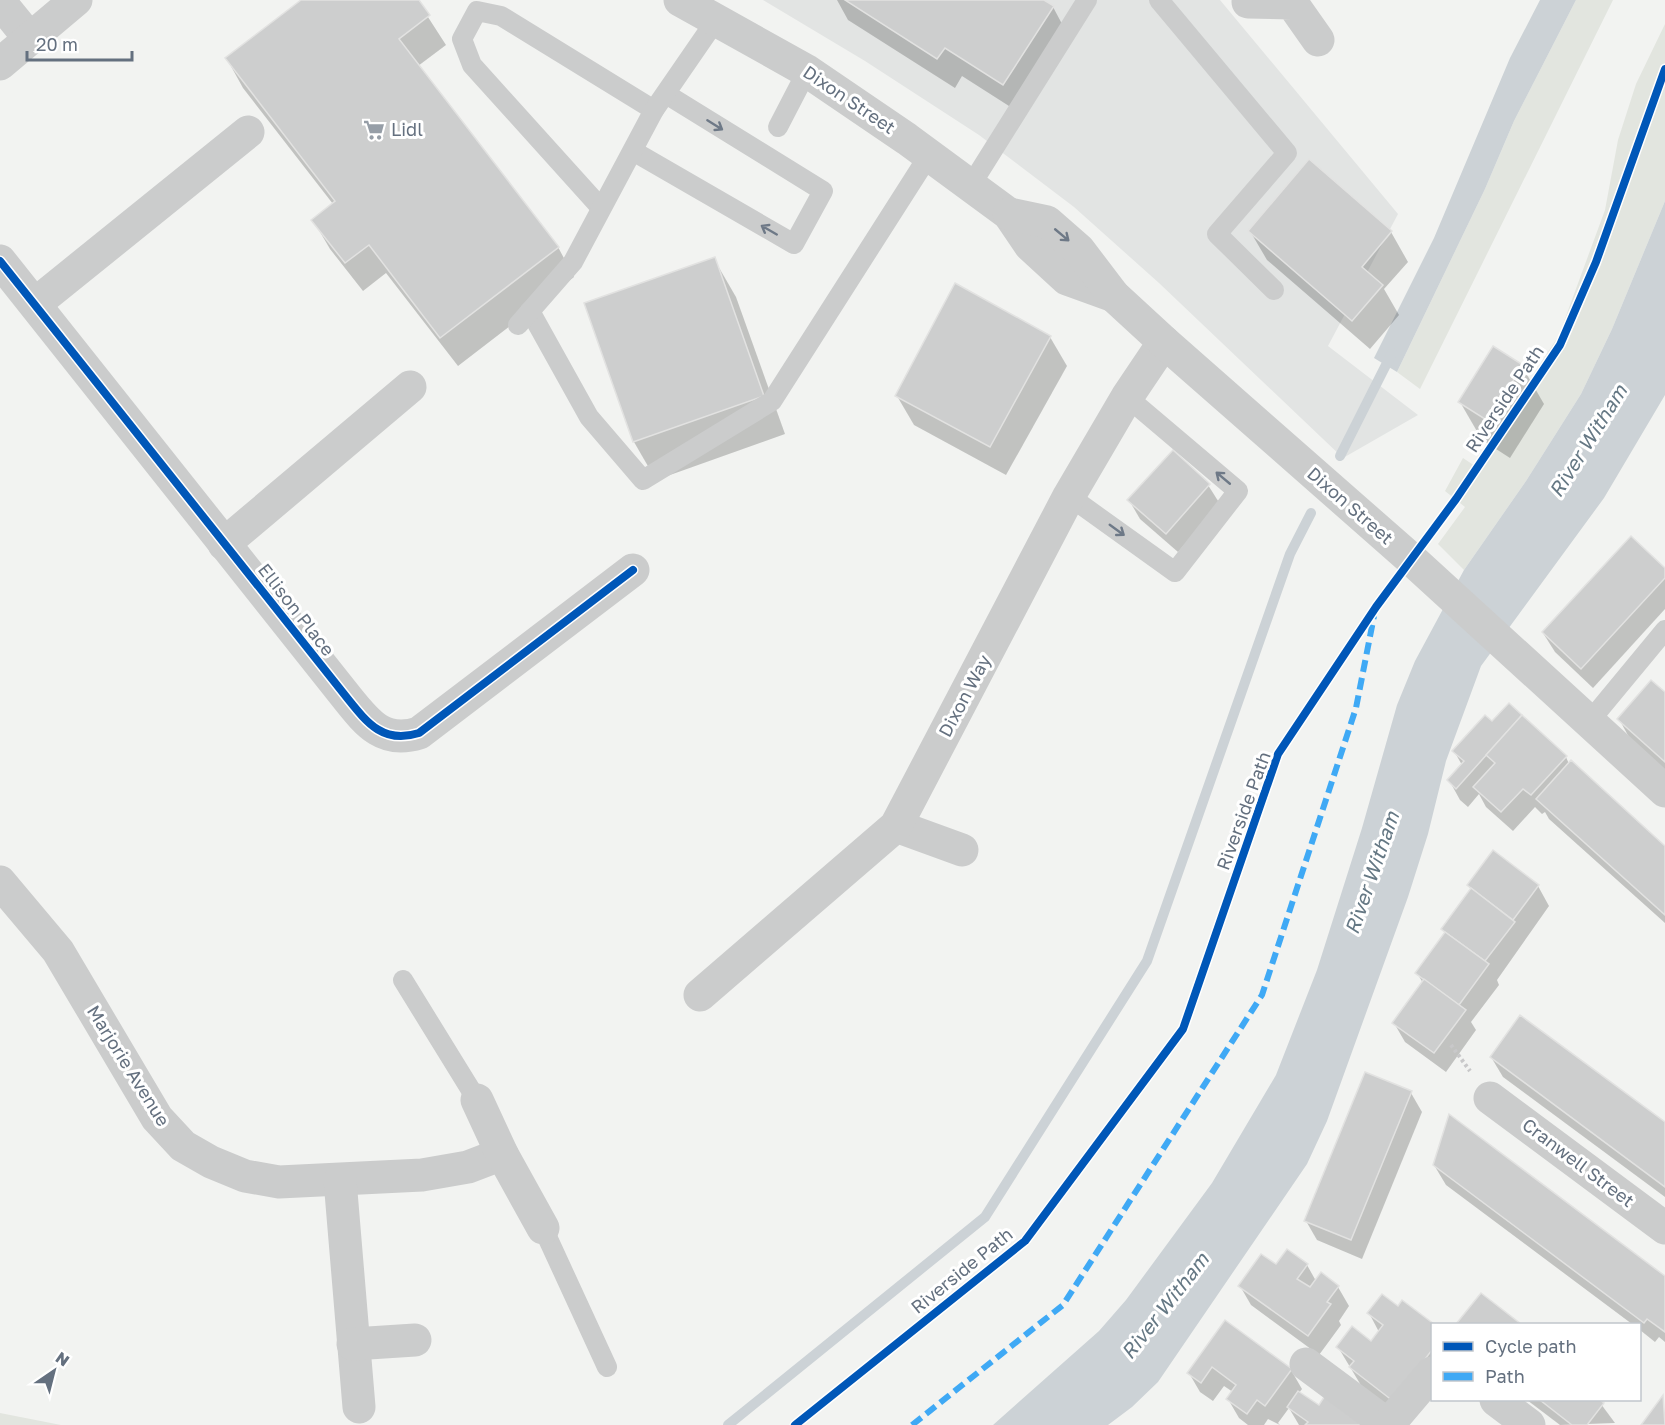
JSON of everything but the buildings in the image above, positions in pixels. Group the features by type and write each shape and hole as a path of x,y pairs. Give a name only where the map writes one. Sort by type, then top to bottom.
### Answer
{"street":[{"path":"0,64 76,0"},
{"name":"Dixon Street","path":"680,0 807,71 1009,213 1047,222 1079,250 1114,296 1431,578 1665,791"},
{"path":"0,2 30,39"},
{"path":"1248,2 1293,2 1318,40"},
{"path":"35,304 248,132"},
{"name":"Ellison Place","path":"0,261 361,716 383,733 406,737 419,733 633,570"},
{"name":"Dixon Way","path":"700,995 896,826 1069,496 1126,397 1164,342"},
{"path":"224,543 410,387"},
{"path":"896,826 962,850"},
{"name":"Marjorie Avenue","path":"0,882 58,951 157,1118 183,1146 245,1176 279,1182 422,1175 468,1167 502,1154"},
{"name":"Cranwell Street","path":"1490,1098 1665,1228"},
{"path":"477,1100 502,1154 543,1228"},
{"path":"340,1180 359,1407"},
{"path":"353,1344 415,1340"},
{"path":"1306,1364 1388,1425 1431,1374"},
{"path":"1497,1401 1529,1425"}],"lane":[{"path":"971,186 1087,0"},
{"path":"1159,0 1287,153 1217,234 1274,290"},
{"path":"602,208 472,65 462,39 477,11 501,16 823,191 794,244 633,151"},
{"path":"716,20 660,102 573,262 524,318 589,417 643,480 772,401 929,155"},
{"path":"778,127 807,71"},
{"path":"1069,496 1175,572 1238,491 1126,397"},
{"path":"1589,722 1665,630"},
{"path":"403,980 477,1100"},
{"path":"543,1228 607,1367"}],"shaded area":[{"path":"763,0 1220,0 1398,214 1328,346 1418,415 1343,458 1159,283 1074,207 979,135 865,61"},
{"path":"1576,0 1613,0 1420,389 1397,372 1485,189 1514,121"},
{"path":"1665,24 1665,201 1612,329 1581,394 1526,481 1464,570 1438,544 1465,507 1445,491 1463,458 1475,466 1559,335 1605,210 1618,140 1636,84"},
{"path":"0,1413 61,1425 0,1425"}],"water":[{"path":"1540,0 1576,0 1514,121 1485,189 1397,372 1374,358 1434,238 1510,58"},
{"name":"River Witham","path":"1665,201 1665,395 1604,498 1481,666 1446,761 1428,834 1408,897 1327,1121 1307,1164 1158,1382 1132,1407 1108,1425 993,1425 1099,1331 1126,1300 1212,1183 1276,1075 1317,970 1362,828 1397,705 1415,661 1464,570 1526,481 1581,394 1612,329"}],"waterway":[{"path":"1340,456 1392,353"},
{"path":"728,1425 985,1217 1147,961 1290,554 1311,513"}],"marked path":[{"path":"912,1425 1063,1305 1262,995 1356,708 1374,616"}],"cycle path":[{"name":"Riverside Path","path":"795,1425 1025,1241 1183,1029 1278,754 1376,607 1456,499 1560,345 1596,262 1665,69"},
{"path":"0,261 348,699 370,724 386,734 407,736 419,733 633,570"}],"place":[{"name":"Lidl","path":"374,130"}]}
